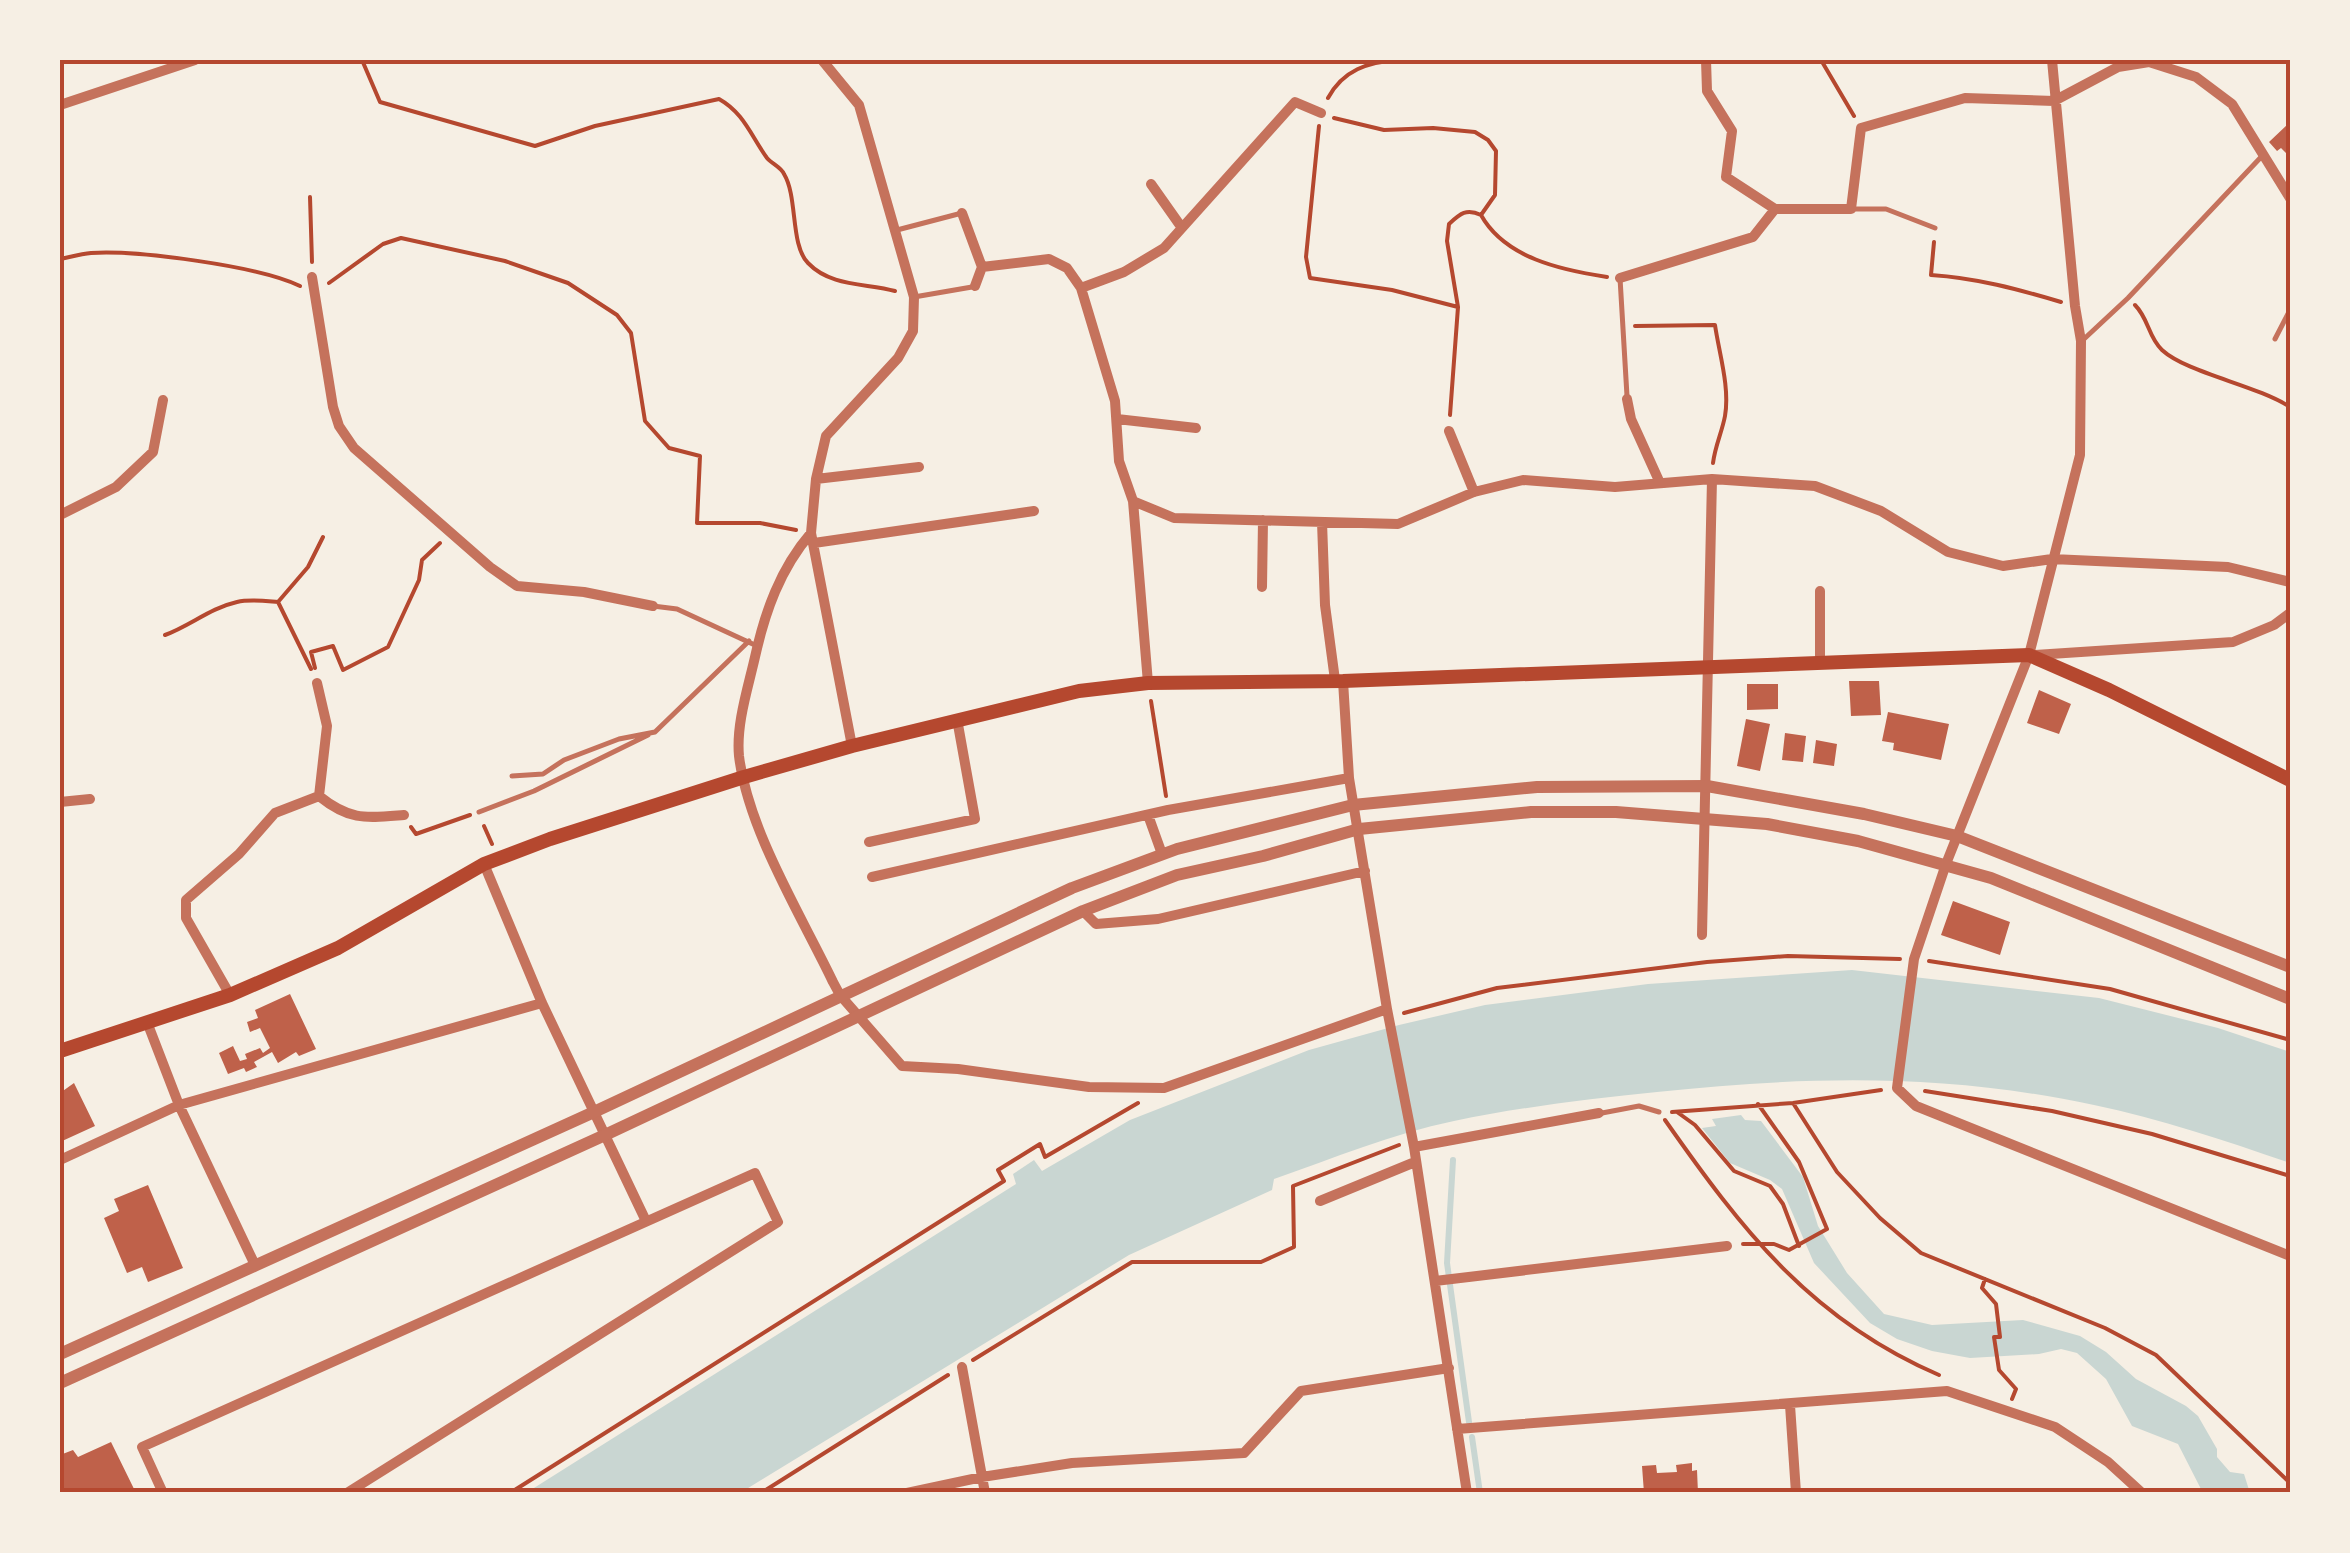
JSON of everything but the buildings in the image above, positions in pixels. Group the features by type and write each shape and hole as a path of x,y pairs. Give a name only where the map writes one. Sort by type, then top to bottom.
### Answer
{"main road":[{"path":"60,1051 230,995 338,948 484,864 550,839 744,776 1079,691 2029,655 2290,780"}],"street":[{"path":"822,60 859,105 914,296 913,331 898,358 826,436 816,479 812,538 852,746"},
{"path":"1706,60 1707,91 1732,132 1726,177 1775,209 1851,209 1861,128 1965,98 2054,100 2118,68 2149,62 2196,77 2232,104 2290,198"},
{"path":"2052,60 2081,341 2080,456 2029,655 1946,864 1914,959 1897,1088 1916,1106 2290,1256"},
{"path":"60,105 188,61"},
{"path":"1082,288 1124,272 1164,248 1295,102 1320,113"},
{"path":"1151,184 1182,228"},
{"path":"1620,278 1753,236 1775,209"},
{"path":"962,213 982,267 975,286"},
{"path":"982,267 1048,260 1068,268 1082,288 1115,400 1120,461 1133,501 1149,690"},
{"path":"312,277 339,426 354,448 517,586 584,592 653,606"},
{"path":"1627,399 1631,419 1660,484"},
{"path":"60,515 116,487 152,452 162,400"},
{"path":"1116,419 1196,428"},
{"path":"1449,431 1474,492"},
{"path":"816,479 919,467"},
{"path":"1133,501 1174,518 1398,524 1474,492 1522,480 1615,487 1712,479 1815,486 1880,511 1948,552 2003,566 2052,559 2228,567 2290,582"},
{"path":"1702,935 1712,479"},
{"path":"1034,511 812,538 791,556 753,643 739,753 744,776 766,845 840,995 902,1066 958,1069 1089,1087 1164,1088 1388,1013"},
{"path":"1262,587 1263,520"},
{"path":"1322,522 1324,604 1339,681 1348,778 1436,1280 1467,1493"},
{"path":"1820,591 1820,664"},
{"path":"2029,655 2234,642 2274,625 2290,613"},
{"path":"317,682 327,726 319,796"},
{"path":"869,842 976,819 957,720"},
{"path":"872,877 1148,814 1348,778"},
{"path":"60,1354 594,1112 1072,888 1162,854 1353,805 1537,787 1707,786 1864,814 1957,836 2290,967"},
{"path":"319,796 340,813 359,818 404,815"},
{"path":"230,995 186,918 186,900 239,854 276,812 319,796"},
{"path":"60,802 90,799"},
{"path":"60,1383 606,1135 1083,911 1177,875 1358,829 1532,812 1768,824 1946,864 2290,999"},
{"path":"1148,814 1162,854"},
{"path":"484,864 542,1004 645,1219"},
{"path":"1083,911 1096,924 1158,919 1364,872"},
{"path":"60,1160 179,1104 542,1004"},
{"path":"147,1022 179,1104 256,1265"},
{"path":"1413,1144 1599,1113"},
{"path":"1320,1201 1415,1162"},
{"path":"163,1493 142,1447 754,1172 778,1222 347,1493"},
{"path":"1436,1280 1727,1246"},
{"path":"962,1366 985,1493"},
{"path":"907,1493 982,1476 1072,1463 1244,1454 1301,1391 1449,1368"},
{"path":"1457,1428 1947,1391 2055,1427 2108,1462 2142,1493"},
{"path":"1790,1405 1796,1493"}],"lane":[{"path":"2081,341 2128,298 2263,155"},
{"path":"1851,209 1886,209 1935,228"},
{"path":"895,231 962,213"},
{"path":"1620,278 1627,399"},
{"path":"914,296 975,286"},
{"path":"2275,338 2290,310"},
{"path":"478,812 534,792 655,732 753,643 677,609 653,606"},
{"path":"512,776 543,774 564,760 619,739 655,732"},
{"path":"1599,1113 1639,1106 1659,1112"}],"path":[{"path":"362,60 380,102 535,146 594,126 719,99 737,109 770,161 784,172 806,262 830,278 849,284 877,286 914,296"},
{"path":"1398,60 1371,62 1337,82 1320,113 1306,257 1310,278 1392,290 1458,307"},
{"path":"1821,60 1861,128"},
{"path":"1320,113 1348,124 1384,130 1475,132 1488,140 1496,151 1495,196 1481,214"},
{"path":"310,197 312,277"},
{"path":"1449,431 1458,307 1446,241 1449,224 1460,213 1472,210 1481,214 1488,227 1529,258 1620,278"},
{"path":"1935,228 1931,275 1975,278 2075,306"},
{"path":"60,260 89,253 171,258 289,281 315,294 384,244 402,238 505,261 568,283 617,315 631,334 645,421 668,448 700,456 697,523 760,524 812,538"},
{"path":"2128,298 2145,315 2151,338 2166,354 2260,390 2290,407"},
{"path":"1621,326 1715,325 1726,396 1712,479"},
{"path":"317,682 312,652 333,646 342,670 388,647 420,580 422,560 450,533"},
{"path":"278,602 308,567 322,537"},
{"path":"164,635 241,600 278,602"},
{"path":"278,602 317,682"},
{"path":"1149,690 1168,810"},
{"path":"404,815 416,834 478,812 494,849"},
{"path":"1388,1013 1497,988 1707,962 1788,956 1914,959 2110,989 2290,1040"},
{"path":"510,1493 1004,1181 998,1170 1040,1144 1045,1157 1164,1088"},
{"path":"1793,1103 1837,1172 1880,1218 1921,1253 2104,1328 2156,1355 2290,1482"},
{"path":"1756,1243 1789,1250 1827,1229 1799,1162 1758,1104"},
{"path":"1659,1112 1756,1243 1822,1304 1872,1342 1951,1379"},
{"path":"1677,1112 1695,1126 1734,1172 1770,1186 1783,1204 1799,1246"},
{"path":"761,1493 1132,1262 1261,1262 1294,1246 1294,1186 1413,1144"},
{"path":"1985,1279 1982,1288 1996,1304 2000,1337 1994,1337 1996,1362 2016,1389 2012,1399 1997,1394"}],"shaded area":[{"path":"1852,970 2099,998 2218,1028 2290,1052 2290,1163 2169,1124 2094,1105 1984,1087 1930,1083 1876,1080 1713,1087 1479,1116 1408,1133 1274,1179 1272,1190 1129,1255 740,1493 526,1493 1016,1184 1013,1174 1034,1160 1042,1171 1130,1120 1309,1050 1485,1005 1648,984"},
{"path":"1741,1115 1745,1120 1761,1121 1803,1177 1818,1226 1847,1273 1884,1314 1932,1325 2023,1320 2080,1336 2106,1352 2136,1379 2198,1416 2217,1449 2217,1457 2230,1472 2244,1474 2250,1493 2203,1493 2178,1444 2132,1426 2106,1379 2077,1353 2061,1349 1970,1358 1897,1339 1870,1323 1814,1263 1782,1189 1730,1163 1702,1128 1716,1126 1712,1119"}],"waterway":[{"path":"1453,1160 1447,1263 1469,1422"},
{"path":"1472,1437 1480,1493"}]}
